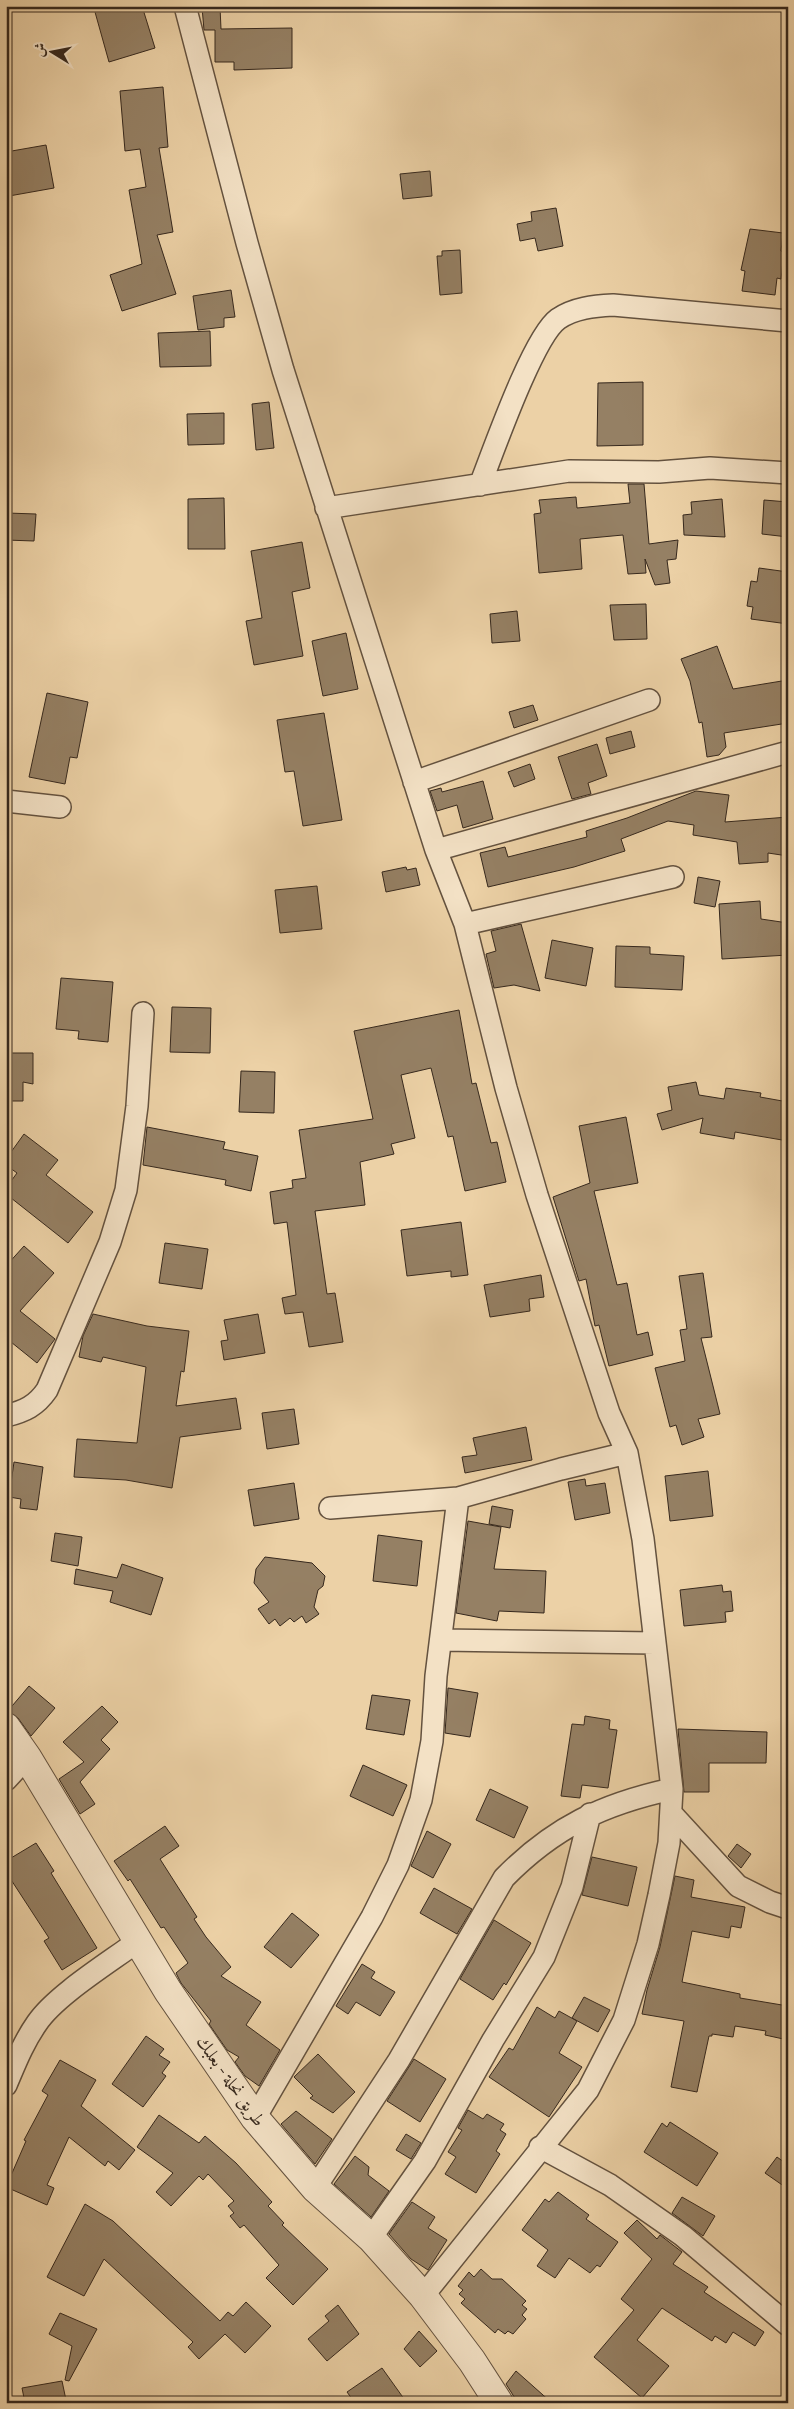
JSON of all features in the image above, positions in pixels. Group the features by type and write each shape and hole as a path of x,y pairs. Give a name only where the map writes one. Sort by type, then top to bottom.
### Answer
{"street":[{"path":"185,6 246,243 326,508 436,850 465,924 506,1088 537,1195 609,1412 627,1454 643,1539 672,1788 669,1843 657,1905 648,1944 624,2020 588,2090 540,2147 423,2296"},
{"path":"480,485 519,388 543,337 556,320 568,313 589,307 613,305 788,321"},
{"path":"326,508 569,471 659,472 710,468 788,472"},
{"path":"414,782 649,700"},
{"path":"436,850 788,752"},
{"path":"6,801 60,807"},
{"path":"465,924 673,877"},
{"path":"6,1416 32,1407 39,1402 47,1390 110,1242 126,1190 137,1106 143,1013"},
{"path":"330,1508 458,1498 561,1469 627,1454"},
{"path":"255,2118 372,1917 398,1865 421,1800 432,1741 441,1640 458,1498"},
{"path":"441,1640 655,1643"},
{"path":"6,1780 14,1742"},
{"name":"طريق نحلة - بعلبك","path":"14,1742 168,1991 255,2118 315,2188 371,2238 423,2296 472,2361 499,2403"},
{"path":"315,2188 400,2060 504,1878 524,1857 545,1841 590,1814 632,1797 672,1788"},
{"path":"671,1813 738,1886 770,1902 788,1908"},
{"path":"371,2238 425,2161 544,1957 572,1887 590,1814"},
{"path":"6,2085 19,2052 38,2022 56,2002 138,1941"},
{"path":"540,2147 610,2185 682,2236 788,2325"}],"building":[{"path":"114,6 142,6 155,48 109,62 95,12"},
{"path":"202,7 220,7 221,29 292,28 292,68 234,70 234,62 215,62 215,30 204,30"},
{"path":"163,87 168,147 159,148 173,232 157,235 176,294 122,311 110,275 142,264 129,190 146,187 140,149 125,151 120,91"},
{"path":"46,145 54,188 9,196 6,179 6,152"},
{"path":"430,171 432,196 403,199 400,174"},
{"path":"556,208 563,246 538,251 535,238 520,241 517,224 532,221 531,212"},
{"path":"750,229 783,233 781,251 784,252 781,279 777,278 775,295 742,291 745,271 741,270"},
{"path":"460,250 462,293 440,295 437,256 442,256 442,251"},
{"path":"231,290 235,317 224,318 224,327 198,330 193,296"},
{"path":"210,331 211,366 160,367 158,333"},
{"path":"643,382 643,445 597,446 598,383"},
{"path":"269,402 274,448 256,450 252,404"},
{"path":"224,413 224,444 188,445 187,414"},
{"path":"628,484 644,484 649,544 678,540 676,559 667,560 670,583 655,585 645,559 646,573 628,574 623,535 580,539 582,569 539,573 534,514 541,513 539,500 576,497 577,508 630,503"},
{"path":"224,498 225,549 188,549 188,499"},
{"path":"722,499 725,537 684,535 683,515 692,514 691,502"},
{"path":"764,500 788,502 788,537 762,534"},
{"path":"7,513 36,514 34,541 6,540"},
{"path":"302,542 310,588 292,592 303,656 254,665 246,621 262,618 251,551"},
{"path":"759,568 788,572 788,624 751,619 753,607 747,606 751,581 757,582"},
{"path":"646,604 647,639 614,640 610,605"},
{"path":"517,611 520,641 492,643 490,614"},
{"path":"346,633 358,689 323,696 312,641"},
{"path":"717,646 733,689 788,680 788,723 724,733 726,747 719,755 707,757 702,722 699,723 690,681 681,659"},
{"path":"47,693 88,702 77,758 70,757 65,784 29,777"},
{"path":"533,705 538,720 514,728 509,712"},
{"path":"324,713 342,820 303,826 294,771 285,772 277,720"},
{"path":"631,731 635,747 610,754 606,738"},
{"path":"597,744 607,776 588,783 591,794 572,799 558,757"},
{"path":"530,764 535,779 514,787 508,772"},
{"path":"483,781 493,819 463,828 457,805 437,811 430,791 441,788 442,792"},
{"path":"696,791 729,795 725,822 788,817 788,856 768,853 768,862 739,864 737,842 693,835 694,825 668,821 621,839 625,851 574,867 488,887 480,853 505,847 508,857 587,837 586,831 627,818"},
{"path":"406,867 407,870 416,868 420,885 386,892 382,872"},
{"path":"698,877 720,881 715,907 694,903"},
{"path":"317,886 322,929 280,933 275,890"},
{"path":"760,901 761,919 788,923 788,955 722,959 719,904"},
{"path":"521,924 540,991 514,985 494,988 486,954 496,951 491,931"},
{"path":"552,940 593,948 586,986 545,978"},
{"path":"616,946 650,947 650,954 684,956 682,990 615,987"},
{"path":"61,978 113,982 108,1042 78,1039 79,1031 56,1029"},
{"path":"172,1007 211,1008 210,1053 170,1052"},
{"path":"459,1010 472,1084 476,1083 491,1143 497,1142 506,1182 465,1191 453,1136 448,1137 431,1068 401,1075 415,1138 391,1144 394,1154 360,1162 365,1205 315,1211 327,1294 335,1293 343,1342 309,1347 303,1312 285,1314 282,1298 296,1295 287,1222 274,1224 270,1192 293,1188 292,1180 306,1178 299,1130 373,1119 354,1031"},
{"path":"6,1053 33,1053 33,1084 23,1082 23,1101 6,1101"},
{"path":"241,1071 275,1072 274,1113 239,1112"},
{"path":"696,1082 699,1095 724,1099 726,1088 761,1093 760,1097 788,1102 788,1141 735,1132 734,1139 700,1133 703,1118 662,1130 657,1114 672,1110 668,1087"},
{"path":"626,1117 638,1183 594,1191 617,1285 627,1283 637,1335 648,1332 653,1355 609,1366 599,1325 595,1326 586,1279 579,1281 553,1197 590,1183 579,1126"},
{"path":"147,1127 225,1142 223,1149 258,1156 251,1191 225,1185 226,1180 143,1165"},
{"path":"24,1134 58,1160 46,1175 93,1212 68,1243 6,1194 6,1188 17,1173 6,1165 6,1159"},
{"path":"461,1222 468,1275 451,1277 451,1271 407,1276 401,1230"},
{"path":"165,1243 208,1249 202,1289 159,1283"},
{"path":"24,1246 54,1273 20,1311 55,1339 37,1363 6,1338 6,1266"},
{"path":"703,1273 712,1337 701,1338 720,1414 698,1419 704,1437 682,1445 676,1425 670,1427 655,1368 685,1361 680,1330 687,1329 679,1276"},
{"path":"541,1275 544,1297 529,1299 530,1311 490,1317 484,1285"},
{"path":"93,1314 147,1326 189,1331 184,1372 181,1371 176,1406 236,1398 241,1429 180,1437 172,1488 126,1480 74,1477 77,1439 137,1443 146,1367 103,1357 101,1362 79,1357 83,1336"},
{"path":"258,1314 265,1353 224,1360 221,1341 228,1340 224,1320"},
{"path":"294,1409 299,1444 267,1449 262,1413"},
{"path":"526,1427 532,1460 465,1473 462,1457 477,1455 473,1438"},
{"path":"14,1462 43,1467 37,1510 20,1508 21,1499 9,1497"},
{"path":"708,1471 713,1516 670,1521 665,1476"},
{"path":"585,1479 586,1486 605,1483 610,1513 575,1520 568,1482"},
{"path":"294,1483 299,1519 254,1526 248,1490"},
{"path":"492,1506 513,1510 510,1528 489,1524"},
{"path":"468,1521 501,1527 494,1569 546,1571 544,1613 499,1611 497,1621 456,1613"},
{"path":"55,1533 82,1537 78,1566 51,1561"},
{"path":"378,1535 422,1541 417,1586 373,1581"},
{"path":"265,1557 312,1563 325,1576 323,1586 318,1590 314,1607 319,1614 306,1623 302,1616 294,1622 290,1618 280,1626 275,1619 269,1624 258,1609 269,1602 254,1583 256,1569"},
{"path":"122,1564 163,1578 151,1615 110,1602 113,1591 74,1584 76,1569 117,1578"},
{"path":"722,1585 723,1592 731,1591 733,1611 725,1612 726,1622 684,1626 680,1590"},
{"path":"29,1686 55,1708 31,1736 18,1718 7,1712"},
{"path":"448,1688 478,1693 470,1737 445,1733"},
{"path":"372,1695 410,1700 404,1735 366,1729"},
{"path":"102,1706 118,1722 101,1740 110,1749 80,1782 95,1804 80,1814 59,1779 84,1762 63,1742"},
{"path":"585,1716 610,1720 609,1729 617,1730 608,1788 582,1785 580,1798 561,1796 572,1724 584,1725"},
{"path":"678,1729 767,1732 766,1763 709,1763 709,1792 684,1792"},
{"path":"363,1765 407,1785 393,1816 350,1796"},
{"path":"490,1789 528,1807 514,1838 476,1820"},
{"path":"165,1826 179,1846 160,1859 197,1917 194,1919 231,1967 221,1976 261,2002 246,2025 280,2050 259,2086 245,2076 235,2062 239,2057 227,2050 209,2024 211,2021 181,1983 176,1973 188,1963 164,1927 161,1928 130,1879 128,1881 114,1861"},
{"path":"427,1831 451,1844 433,1878 411,1866"},
{"path":"36,1843 54,1871 51,1873 97,1948 62,1970 44,1941 49,1938 6,1872 6,1861"},
{"path":"737,1844 751,1854 741,1868 728,1856"},
{"path":"592,1857 637,1867 628,1906 582,1895"},
{"path":"675,1876 694,1880 691,1897 745,1907 741,1928 731,1926 729,1938 692,1931 682,1982 740,1994 740,1998 788,2006 788,2040 765,2035 766,2031 735,2026 733,2037 712,2034 712,2036 709,2036 697,2092 671,2087 684,2021 642,2014 660,1947"},
{"path":"434,1888 472,1909 457,1934 420,1913"},
{"path":"292,1913 319,1935 291,1968 264,1947"},
{"path":"494,1920 531,1943 506,1985 504,1983 493,2000 460,1979"},
{"path":"362,1964 375,1972 371,1978 395,1992 380,2016 356,2002 348,2014 336,2006"},
{"path":"584,1997 610,2010 598,2032 572,2018"},
{"path":"537,2007 555,2018 559,2011 577,2021 559,2053 582,2067 549,2117 489,2077 509,2048 513,2050"},
{"path":"146,2036 164,2049 159,2055 170,2062 162,2073 166,2076 143,2107 112,2084"},
{"path":"318,2054 355,2092 333,2113 310,2098 313,2096 294,2077"},
{"path":"414,2059 446,2079 420,2122 387,2101"},
{"path":"60,2060 96,2080 81,2106 135,2150 119,2170 108,2161 105,2166 69,2137 47,2185 54,2188 47,2205 6,2187 26,2141 24,2140 48,2095 42,2091"},
{"path":"468,2110 483,2119 487,2114 504,2124 500,2130 506,2134 496,2151 500,2154 476,2193 445,2174 456,2157 448,2152 462,2130 458,2128"},
{"path":"296,2111 332,2139 315,2164 281,2124"},
{"path":"159,2115 199,2143 205,2136 236,2163 272,2202 268,2206 284,2223 282,2225 328,2269 293,2305 266,2278 279,2265 244,2225 240,2228 230,2216 234,2213 228,2206 234,2201 208,2174 203,2180 199,2176 171,2206 156,2192 173,2173 137,2147"},
{"path":"670,2122 718,2153 697,2186 644,2152 662,2123 667,2127"},
{"path":"406,2134 421,2143 411,2159 396,2150"},
{"path":"355,2156 369,2167 368,2175 389,2191 371,2217 334,2184"},
{"path":"777,2157 788,2165 788,2189 765,2173"},
{"path":"558,2192 589,2215 586,2219 618,2242 600,2267 597,2265 590,2273 569,2258 555,2278 537,2266 548,2250 522,2230 545,2199 549,2202"},
{"path":"682,2197 715,2216 703,2236 672,2213"},
{"path":"412,2202 435,2217 428,2228 447,2240 428,2270 411,2259 389,2234"},
{"path":"85,2204 113,2221 220,2321 228,2312 233,2316 246,2302 271,2326 245,2353 225,2334 199,2359 188,2347 193,2342 104,2259 84,2296 47,2277"},
{"path":"637,2220 657,2239 660,2235 682,2252 673,2264 708,2287 704,2292 764,2332 755,2346 733,2332 726,2343 715,2336 712,2341 662,2308 637,2340 669,2366 642,2398 594,2357 634,2310 621,2299 652,2259 624,2233"},
{"path":"481,2269 492,2279 502,2279 526,2301 522,2305 527,2309 522,2315 526,2319 513,2334 508,2331 505,2334 498,2329 495,2333 461,2303 465,2299 459,2294 463,2290 458,2286 469,2272 474,2277"},
{"path":"338,2305 359,2334 327,2361 308,2339 329,2321 325,2316"},
{"path":"60,2313 97,2329 69,2381 65,2380 72,2346 49,2334"},
{"path":"419,2331 437,2351 420,2367 404,2349"},
{"path":"382,2368 407,2403 355,2403 347,2392"},
{"path":"516,2371 552,2403 518,2403 506,2384"},
{"path":"62,2381 66,2400 53,2403 25,2403 22,2388"}]}
